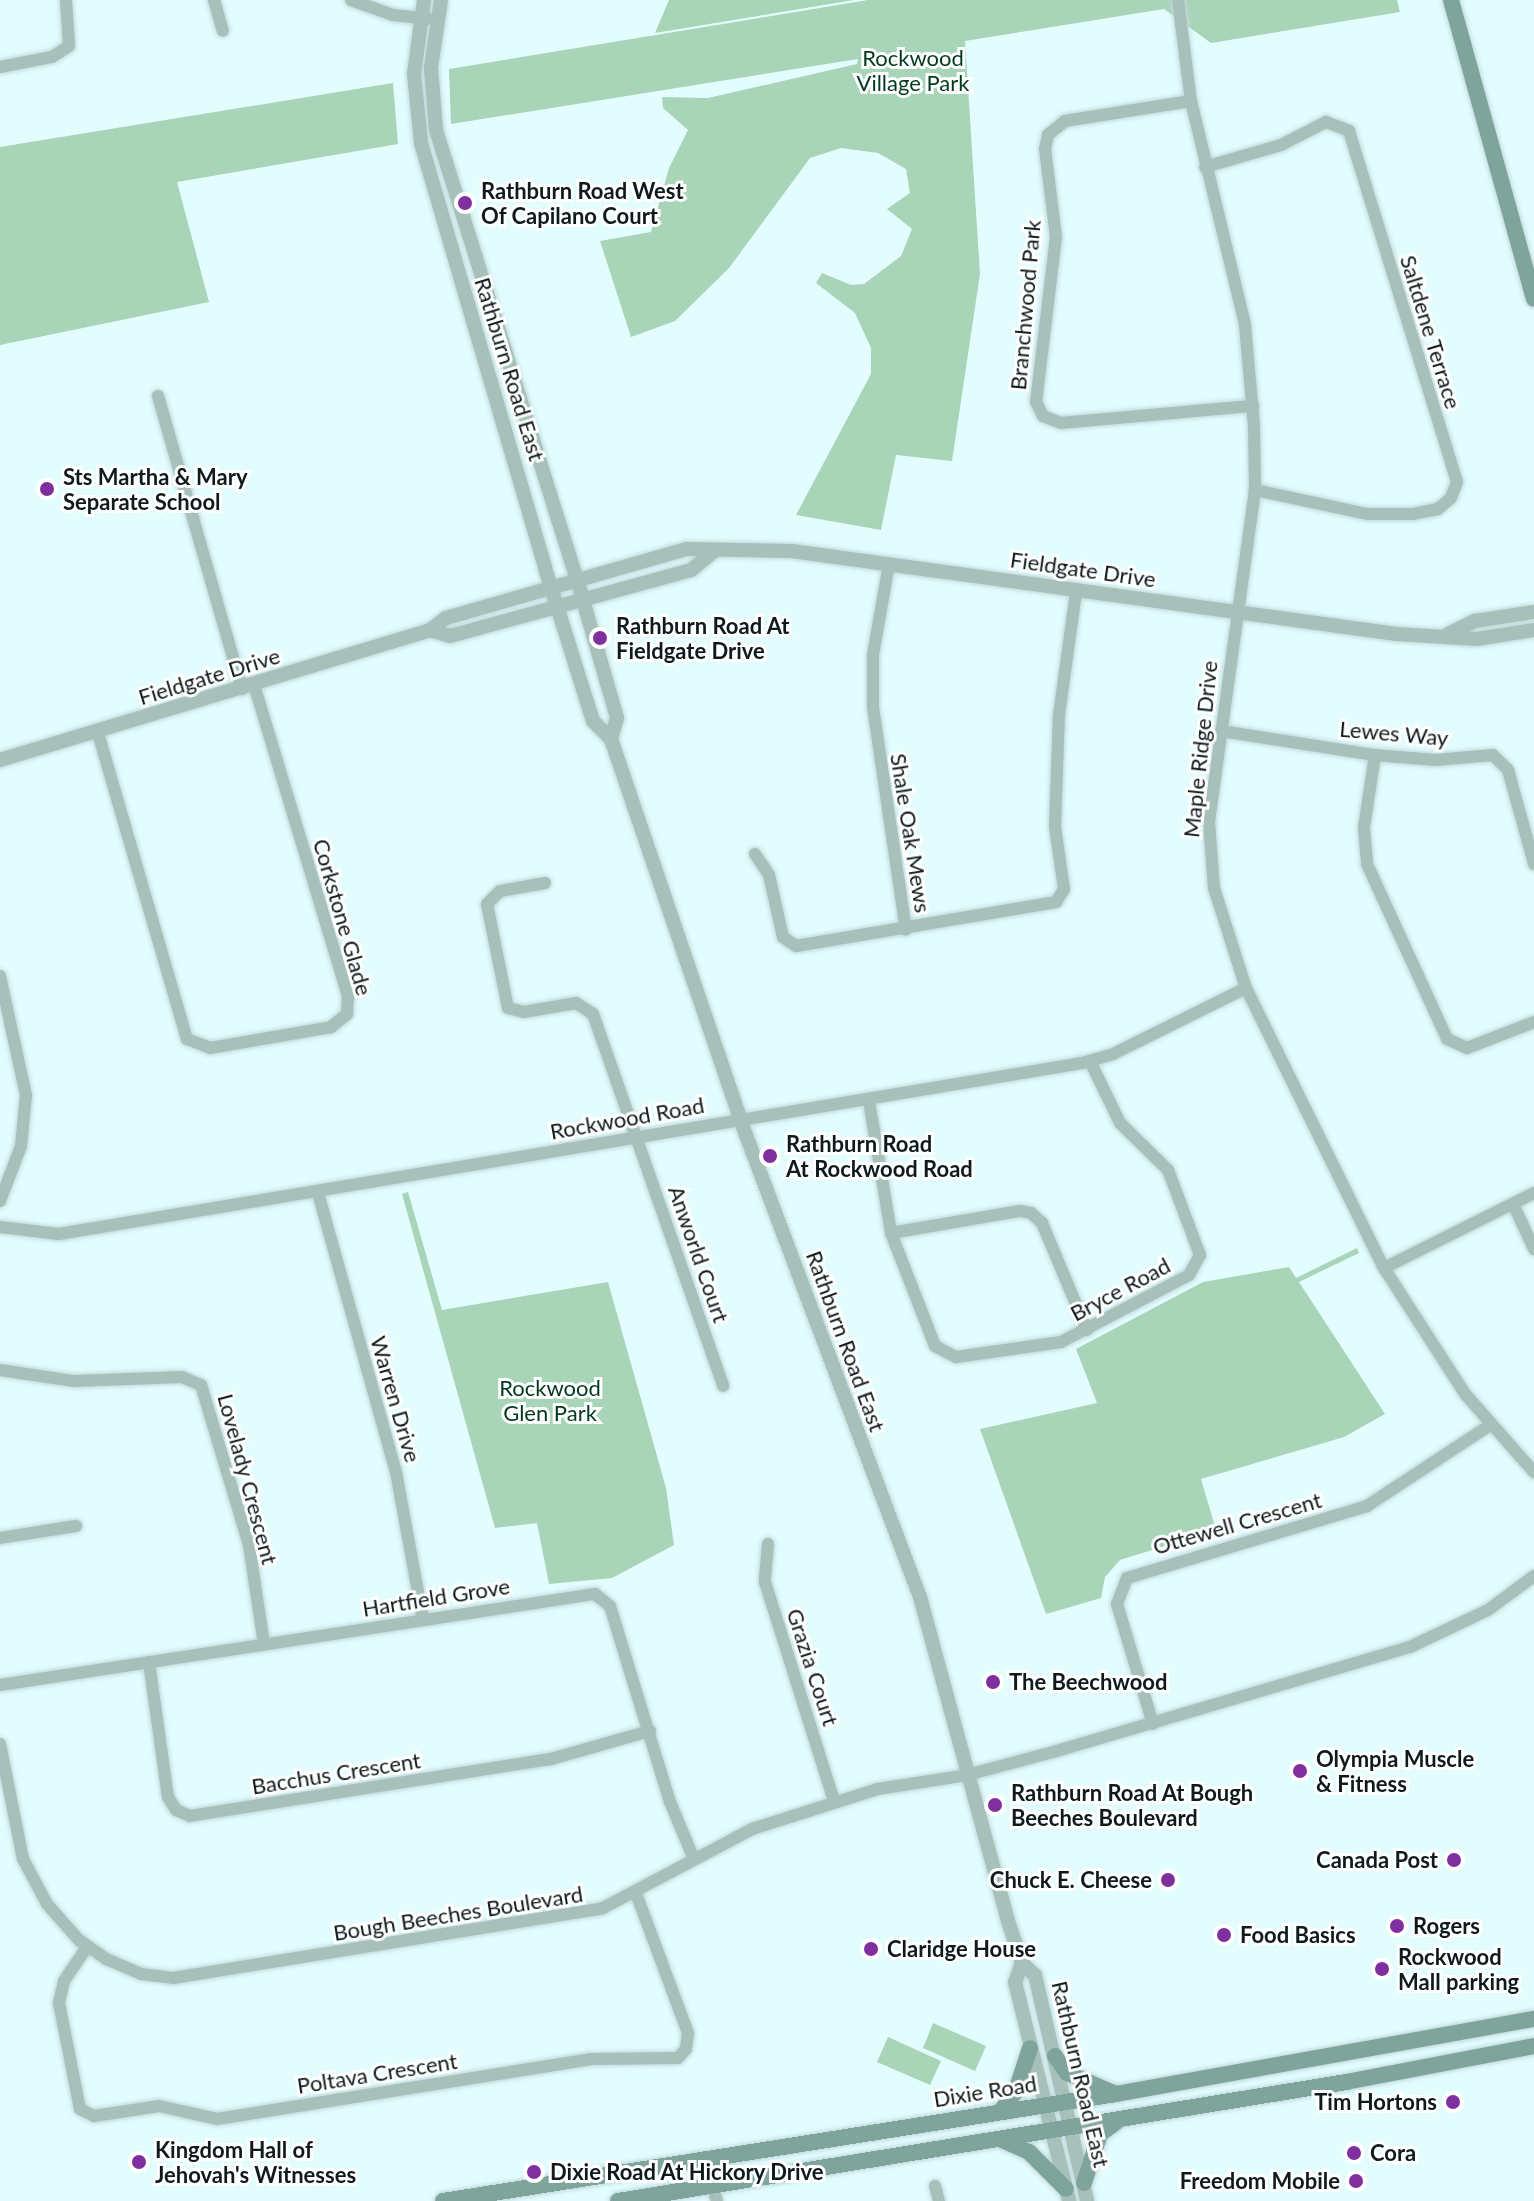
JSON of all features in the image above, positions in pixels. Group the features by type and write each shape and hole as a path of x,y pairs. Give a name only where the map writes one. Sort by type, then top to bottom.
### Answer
{"main road":[{"path":"1451,0 1534,299"},
{"name":"Dixie Road","path":"443,2201 1116,2094 1534,2019"},
{"path":"618,2201 715,2195 1072,2126 1534,2046"},
{"path":"1000,2112 1016,2091 1030,2048"},
{"path":"1055,2056 1067,2073 1116,2094"},
{"path":"1084,2183 1100,2134 1120,2120"},
{"path":"1002,2140 1029,2152 1068,2195"}],"street":[{"path":"0,67 52,57 69,46 66,0"},
{"path":"214,0 223,31"},
{"path":"351,0 436,20"},
{"name":"Rathburn Road East","path":"424,0 414,74 421,143 557,606 593,721 611,739 740,1119 920,1597 967,1775 1022,1963 1035,1975 1087,2201"},
{"name":"Rathburn Road East","path":"441,0 436,20 431,88 442,156 583,600 617,718 611,739"},
{"name":"Maple Ridge Drive","path":"1178,0 1191,101 1245,325 1253,406 1255,490 1235,611 1209,822 1210,870 1223,926 1246,988 1384,1268 1489,1426 1534,1472"},
{"name":"Branchwood Park","path":"1191,101 1065,121 1048,135 1045,149 1056,237 1036,405 1051,421 1075,424 1253,406"},
{"name":"Saltdene Terrace","path":"1205,167 1281,145 1326,122 1349,131 1457,482 1451,498 1438,509 1413,514 1367,514 1255,490"},
{"path":"158,396 248,687"},
{"name":"Fieldgate Drive","path":"0,760 98,733 430,630 446,618 687,549 713,552 792,551 1396,634 1447,634 1477,639 1534,630"},
{"name":"Fieldgate Drive","path":"430,630 450,636 583,600 691,570 713,552"},
{"name":"Shale Oak Mews","path":"889,564 873,655 873,707 906,930 1049,905 1064,893 1054,805 1059,715 1076,592"},
{"name":"Fieldgate Drive","path":"1447,634 1475,621 1534,612"},
{"name":"Corkstone Glade","path":"98,733 187,1039 210,1048 331,1027 347,1014 348,996 248,687"},
{"name":"Lewes Way","path":"1221,731 1375,755 1496,756 1508,770 1534,864"},
{"path":"1375,755 1364,828 1367,864 1447,1039 1467,1048 1534,1022"},
{"path":"755,854 766,869 782,935 789,944 906,930"},
{"name":"Anworld Court","path":"545,883 500,891 487,904 508,1008 524,1012 576,1003 589,1009 723,1386"},
{"path":"0,976 26,1095 21,1146 0,1201"},
{"name":"Rockwood Road","path":"0,1227 59,1234 318,1193 635,1135 869,1101 1090,1061 1246,988"},
{"name":"Bryce Road","path":"869,1101 891,1233 932,1341 944,1354 1061,1342 1189,1275 1201,1252 1168,1170 1114,1114 1090,1061"},
{"name":"Warren Drive","path":"318,1193 396,1472 423,1619"},
{"path":"1384,1268 1534,1193"},
{"path":"1513,1204 1534,1249"},
{"path":"891,1233 1020,1211 1031,1213 1042,1223 1087,1330"},
{"name":"Lovelady Crescent","path":"0,1370 74,1381 185,1377 201,1385 249,1545 264,1644"},
{"name":"Ottewell Crescent","path":"1153,1724 1117,1604 1127,1578 1367,1506 1489,1426"},
{"path":"0,1538 76,1526"},
{"name":"Grazia Court","path":"768,1544 765,1582 834,1801"},
{"name":"Bough Beeches Boulevard","path":"0,1744 28,1871 53,1912 87,1947 141,1974 173,1978 583,1914 636,1893 752,1829 834,1801 967,1775 1153,1724 1410,1647 1480,1615 1534,1576"},
{"name":"Hartfield Grove","path":"0,1685 423,1619 599,1596 610,1606 670,1802 694,1859"},
{"name":"Bacchus Crescent","path":"149,1662 168,1797 176,1810 190,1816 551,1759 650,1731"},
{"name":"Poltava Crescent","path":"87,1947 70,1969 59,2003 80,2109 94,2116 159,2106 210,2120 590,2059 678,2058 688,2046 688,2033 636,1893"},
{"name":"Rathburn Road East","path":"1022,1963 1015,1982 1068,2195"},
{"path":"715,2195 718,2158"},
{"path":"935,2186 939,2201"}],"green space":[{"path":"669,0 854,0 655,33"},
{"name":"Rockwood Village Park","path":"868,0 1397,0 1400,12 1211,43 1164,9 965,41 980,274 952,461 896,455 881,530 796,515 871,374 871,348 855,313 816,283 822,273 851,285 864,284 901,256 912,229 887,209 910,193 906,169 878,153 841,148 810,158 729,268 675,321 631,337 600,241 651,232 669,168 688,130 663,108 662,97 708,98 857,64 858,59 451,124 449,69"},
{"path":"393,83 398,144 177,182 209,302 0,345 0,147"},
{"name":"Rockwood Glen Park","path":"408,1192 442,1310 608,1282 666,1488 674,1545 612,1578 549,1584 537,1523 495,1528 402,1194"},
{"path":"1357,1248 1359,1253 1299,1282 1385,1414 1344,1437 1201,1479 1216,1530 1120,1560 1105,1577 1101,1598 1046,1614 980,1429 1097,1403 1076,1349 1203,1282 1289,1267 1296,1278"},
{"path":"933,2023 986,2046 975,2071 923,2048"},
{"path":"888,2037 941,2061 930,2085 877,2062"}],"place":[{"name":"Rathburn Road West Of Capilano Court","path":"465,203"},
{"name":"Sts Martha & Mary Separate School","path":"47,489"},
{"name":"Rathburn Road At Fieldgate Drive","path":"600,638"},
{"name":"Rathburn Road At Rockwood Road","path":"770,1156"},
{"name":"The Beechwood","path":"993,1682"},
{"name":"Olympia Muscle & Fitness","path":"1300,1771"},
{"name":"Rathburn Road At Bough Beeches Boulevard","path":"995,1805"},
{"name":"Canada Post","path":"1454,1860"},
{"name":"Chuck E. Cheese","path":"1168,1880"},
{"name":"Rogers","path":"1397,1926"},
{"name":"Food Basics","path":"1224,1935"},
{"name":"Claridge House","path":"871,1949"},
{"name":"Rockwood Mall parking","path":"1382,1969"},
{"name":"Tim Hortons","path":"1453,2102"},
{"name":"Cora","path":"1354,2153"},
{"name":"Kingdom Hall of Jehovah's Witnesses","path":"139,2162"},
{"name":"Dixie Road At Hickory Drive","path":"534,2172"},
{"name":"Freedom Mobile","path":"1356,2181"}]}
